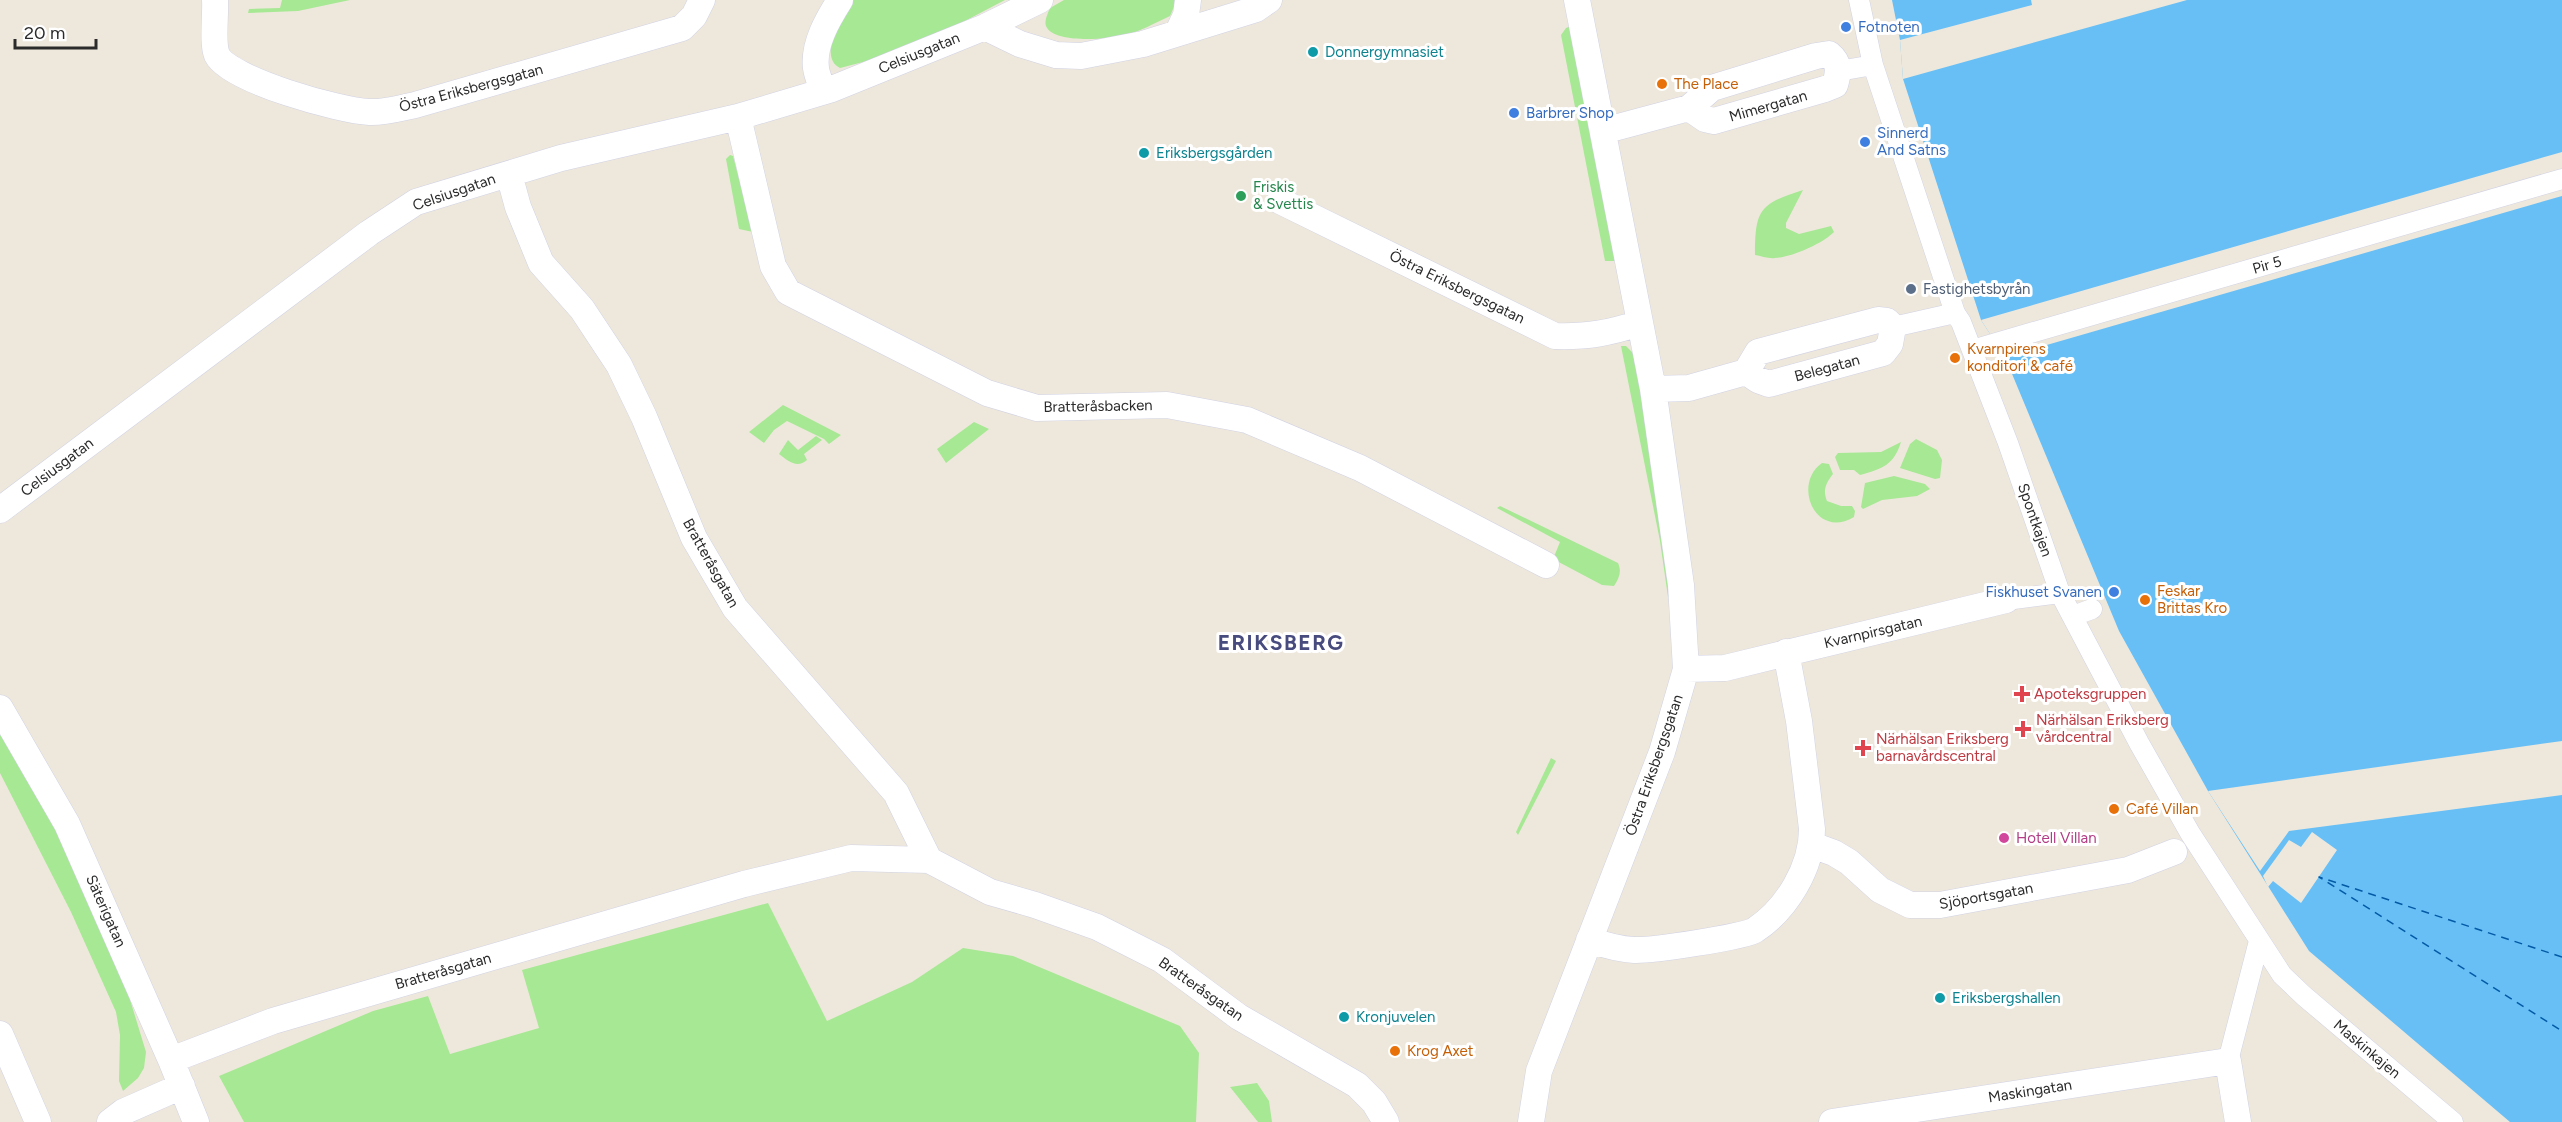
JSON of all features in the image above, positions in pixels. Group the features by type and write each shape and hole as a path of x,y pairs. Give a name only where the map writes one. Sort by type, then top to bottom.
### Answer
{"street":[{"name":"Östra Eriksbergsgatan","path":"215,0 215,49 218,57 227,65 241,74 316,103 372,112 415,105 682,28 694,16 702,0"},
{"path":"823,91 816,68 818,47 826,24 840,0"},
{"name":"Celsiusgatan","path":"0,510 369,233 416,202 561,158 738,117 823,91 985,27 1040,0"},
{"path":"1178,32 1186,15 1188,0"},
{"path":"985,27 1029,47 1056,55 1081,57 1143,44 1256,9 1269,0"},
{"name":"Östra Eriksbergsgatan","path":"1531,1122 1539,1071 1662,752 1686,669 1682,593 1653,389 1577,0"},
{"name":"Spontkajen","path":"1858,0 1873,65 1955,313 1961,322 2008,443 2060,593 2139,743 2190,833 2282,975"},
{"path":"1603,131 1689,108 1712,88 1816,56 1829,54 1836,60 1839,71 1873,65"},
{"name":"Mimergatan","path":"1689,108 1705,120 1714,121 1825,89 1835,85 1839,71"},
{"name":"Bratteråsbacken","path":"738,117 773,266 788,292 987,393 1037,408 1167,405 1247,420 1360,468 1546,565"},
{"name":"Bratteråsgatan","path":"509,174 518,207 542,263 582,309 619,365 644,417 694,538 735,608 896,793 929,860"},
{"name":"Pir 5","path":"1972,350 2562,179"},
{"name":"Östra Eriksbergsgatan","path":"1280,201 1555,336 1584,337 1605,334 1640,323"},
{"path":"1653,389 1689,388 1746,372 1758,352 1878,320 1887,321 1893,327 1955,313"},
{"name":"Belegatan","path":"1746,372 1769,384 1883,353 1890,344 1893,327"},
{"name":"Kvarnpirsgatan","path":"1686,669 1725,669 1786,652 2006,600 2060,593"},
{"path":"2073,616 2092,609"},
{"path":"1589,940 1611,947 1635,950 1670,947 1753,931 1769,918 1797,882 1812,845 1799,722 1786,652"},
{"name":"Säterigatan","path":"0,708 67,824 196,1122"},
{"name":"Sjöportsgatan","path":"1812,845 1834,853 1848,862 1880,890 1910,904 1940,905 2128,870 2174,852"},
{"name":"Bratteråsgatan","path":"171,1060 273,1021 744,884 851,858 929,860 990,892 1035,904 1096,927 1162,960 1239,1017 1358,1085 1374,1102 1386,1122"},
{"path":"2238,1122 2228,1061 2259,940"},
{"name":"Maskinkajen","path":"2282,975 2453,1122"},
{"path":"0,1034 38,1122"},
{"name":"Maskingatan","path":"1832,1122 2228,1061"},
{"path":"110,1122 123,1112 182,1086"}],"green space":[{"path":"282,0 350,0 298,11 248,13 249,9 280,8"},
{"path":"847,0 1005,0 940,34 894,54 840,68 834,63 831,46 836,26"},
{"path":"1064,0 1177,0 1170,16 1135,32 1122,36 1081,39 1059,36 1046,26 1050,8"},
{"path":"1571,26 1615,261 1605,261 1561,35 1566,28"},
{"path":"730,155 733,156 753,232 739,229 726,159"},
{"path":"1803,190 1786,223 1786,228 1799,234 1831,226 1834,232 1815,245 1790,255 1768,258 1755,255 1756,227 1763,210 1777,200"},
{"path":"1621,346 1626,346 1635,355 1665,513 1671,598 1668,597 1660,541"},
{"path":"783,405 841,435 829,444 824,439 787,421 774,430 764,443 749,432"},
{"path":"974,422 989,429 946,463 937,449"},
{"path":"816,436 822,440 804,454 807,460 803,463 793,463 779,454 788,440 798,450"},
{"path":"1916,439 1937,450 1942,460 1940,478 1935,479 1900,468 1910,444"},
{"path":"1901,442 1891,461 1875,471 1860,475 1854,470 1840,470 1835,457 1838,453 1881,452"},
{"path":"1822,463 1829,464 1833,474 1825,489 1827,501 1841,506 1852,506 1855,511 1854,517 1840,522 1828,521 1819,516 1812,506 1809,484 1813,472"},
{"path":"1894,476 1925,484 1930,489 1917,496 1882,500 1863,509 1861,507 1865,483"},
{"path":"1500,506 1618,563 1619,575 1614,586 1602,585 1553,559 1560,542 1497,508"},
{"path":"0,729 58,830 124,980 146,1052 144,1068 138,1078 123,1091 119,1081 120,1035 116,1012 71,912 0,773"},
{"path":"1551,758 1556,761 1518,835 1516,832"},
{"path":"768,903 827,1021 912,982 963,948 1013,956 1180,1026 1199,1053 1196,1122 244,1122 219,1076 373,1011 428,996 450,1054 539,1028 522,970"},
{"path":"1257,1083 1269,1101 1272,1122 1258,1122 1230,1087"}],"water":[{"path":"1892,0 2562,0 2562,1122 2510,1122 2309,951 2208,791 2119,631 2005,357 1981,320 1903,79 1900,40"}],"pier":[{"path":"2031,0 2187,0 1903,79 1900,40 2032,5"},
{"path":"2562,152 2562,196 2005,357 1981,320"},
{"path":"2562,741 2562,795 2289,831 2260,871 2208,791"},
{"path":"2312,832 2337,850 2301,903 2273,881 2268,887 2263,876 2289,840 2301,847"}],"ferry route":[{"path":"2562,957 2319,877 2562,1031"}],"place":[{"name":"Fotnoten","path":"1846,27"},
{"name":"Donnergymnasiet","path":"1313,52"},
{"name":"The Place","path":"1662,84"},
{"name":"Barbrer Shop","path":"1514,113"},
{"name":"Sinnerd And Satns","path":"1865,142"},
{"name":"Eriksbergsgården","path":"1144,153"},
{"name":"Friskis & Svettis","path":"1241,196"},
{"name":"Fastighetsbyrån","path":"1911,289"},
{"name":"Kvarnpirens konditori & café","path":"1955,358"},
{"name":"Fiskhuset Svanen","path":"2114,592"},
{"name":"Feskar Brittas Kro","path":"2145,600"},
{"name":"Apoteksgruppen","path":"2022,694"},
{"name":"Närhälsan Eriksberg vårdcentral","path":"2023,729"},
{"name":"Närhälsan Eriksberg barnavårdscentral","path":"1863,748"},
{"name":"Café Villan","path":"2114,809"},
{"name":"Hotell Villan","path":"2004,838"},
{"name":"Eriksbergshallen","path":"1940,998"},
{"name":"Kronjuvelen","path":"1344,1017"},
{"name":"Krog Axet","path":"1395,1051"}],"district":[{"name":"ERIKSBERG","path":"1281,643"}]}
